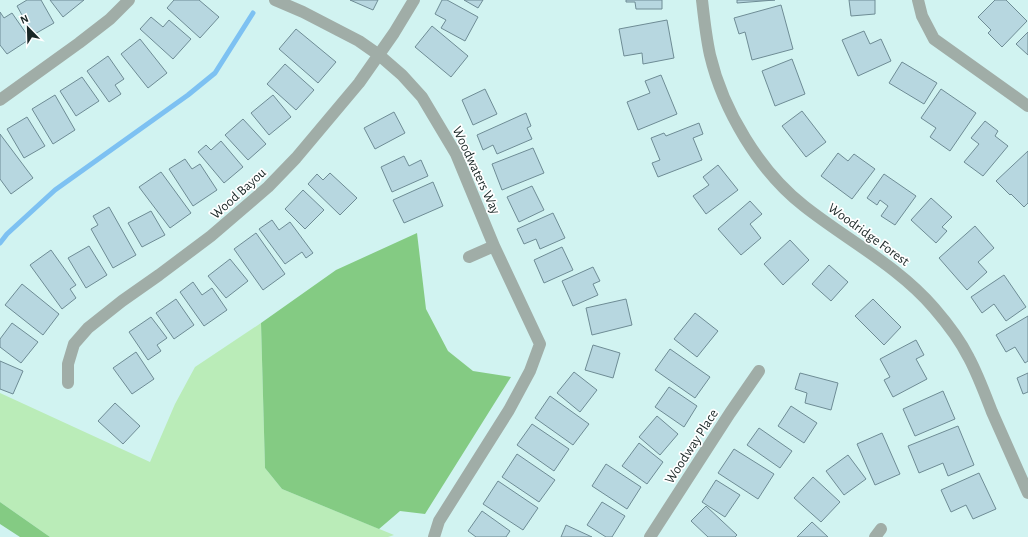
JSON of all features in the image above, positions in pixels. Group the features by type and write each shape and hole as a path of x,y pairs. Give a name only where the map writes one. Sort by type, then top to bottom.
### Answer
{"street":[{"path":"0,100 98,29 129,0"},
{"name":"Woodwaters Way","path":"275,0 303,12 359,41 402,74 422,96 456,154 494,246 540,344 530,371 509,410 439,521 434,537"},
{"name":"Wood Bayou","path":"68,383 68,364 74,344 88,328 122,301 212,236 268,187 296,158 359,83 394,33 414,0"},
{"name":"Woodridge Forest","path":"702,0 710,56 719,84 731,112 745,138 762,162 782,185 803,205 877,258 913,286 934,308 953,332 969,357 1028,493"},
{"path":"918,0 922,16 934,39 1028,106"},
{"path":"469,257 494,246"},
{"name":"Woodway Place","path":"650,537 759,371"}],"green space":[{"path":"417,233 426,309 448,351 473,371 511,377 425,514 400,511 379,529 282,489 265,468 261,323 336,270"},
{"path":"261,323 265,468 282,489 394,535 388,537 50,537 0,502 0,393 150,462 175,404 195,367"},
{"path":"0,502 50,537 20,537 0,524"}],"building":[{"path":"27,0 41,0 54,23 33,35 17,6"},
{"path":"50,0 84,0 63,17"},
{"path":"174,0 199,0 219,17 200,38 167,8"},
{"path":"350,0 378,0 373,10"},
{"path":"442,0 447,0 478,17 465,41 441,28 446,20 435,14"},
{"path":"464,0 483,0 478,8"},
{"path":"626,0 662,0 662,9 636,9 635,2 626,2"},
{"path":"737,0 775,0 737,3"},
{"path":"849,0 875,0 875,14 851,16"},
{"path":"995,0 1006,0 1027,21 1002,47 988,33 991,30 978,17"},
{"path":"781,5 793,49 752,60 745,32 739,34 734,18"},
{"path":"0,12 4,18 12,13 30,39 7,54 0,45"},
{"path":"151,17 163,27 169,20 191,39 173,59 140,29"},
{"path":"667,20 674,58 643,64 642,53 624,56 619,29"},
{"path":"432,26 468,56 451,77 415,47"},
{"path":"296,29 336,62 318,83 279,49"},
{"path":"864,31 870,44 881,39 891,61 858,76 842,40"},
{"path":"1028,32 1028,55 1016,44"},
{"path":"140,39 167,73 148,88 121,54"},
{"path":"108,56 124,79 115,85 121,94 109,102 87,71"},
{"path":"792,59 805,94 775,106 762,71"},
{"path":"902,62 937,83 924,104 889,83"},
{"path":"285,64 314,90 296,110 267,84"},
{"path":"661,75 677,114 638,130 627,102 650,93 645,81"},
{"path":"82,77 99,101 76,116 60,91"},
{"path":"485,89 497,114 473,125 462,100"},
{"path":"941,89 976,113 950,151 930,137 936,128 921,118"},
{"path":"55,95 75,130 53,144 32,109"},
{"path":"273,95 291,117 269,135 251,113"},
{"path":"802,111 826,142 806,157 782,126"},
{"path":"394,112 405,133 375,149 364,128"},
{"path":"526,113 531,126 527,128 532,139 497,154 493,145 483,150 477,135"},
{"path":"27,117 45,146 24,158 7,129"},
{"path":"243,119 266,144 248,160 225,135"},
{"path":"985,121 998,131 995,136 1008,146 983,176 964,162 979,144 971,138"},
{"path":"699,123 703,134 693,138 702,160 658,177 652,163 660,160 651,138 664,133 666,136"},
{"path":"0,134 33,178 11,194 0,179"},
{"path":"221,141 243,167 224,183 198,152 206,145 211,150"},
{"path":"533,148 544,173 502,190 492,164"},
{"path":"1028,151 1028,203 1024,207 996,181"},
{"path":"838,153 848,161 854,154 875,169 852,199 821,176"},
{"path":"404,156 409,166 421,160 428,176 392,192 381,167"},
{"path":"185,159 192,169 200,164 217,190 193,206 169,169"},
{"path":"718,165 738,190 706,214 693,196 709,185 703,177"},
{"path":"161,172 191,213 170,228 139,187"},
{"path":"330,173 357,198 340,215 308,184 317,174 323,180"},
{"path":"884,174 916,196 895,225 881,216 888,206 880,200 877,205 867,198"},
{"path":"433,182 443,206 404,223 393,200"},
{"path":"532,186 544,210 519,222 507,197"},
{"path":"303,190 324,210 305,229 285,209"},
{"path":"931,198 952,217 942,227 947,231 936,243 911,220"},
{"path":"750,201 762,214 750,224 761,238 741,255 718,229"},
{"path":"109,207 136,255 113,268 91,229 98,225 93,216"},
{"path":"151,211 165,235 142,247 128,223"},
{"path":"553,213 565,238 540,249 536,239 524,244 517,229"},
{"path":"272,220 279,230 290,222 313,253 306,258 302,252 285,264 259,229"},
{"path":"975,226 994,248 978,262 987,272 967,290 939,258"},
{"path":"256,233 285,274 263,290 234,249"},
{"path":"790,240 809,260 783,285 764,264"},
{"path":"89,246 107,275 86,288 68,258"},
{"path":"562,247 573,270 544,283 534,260"},
{"path":"51,250 76,285 70,289 76,298 62,309 30,265"},
{"path":"230,259 248,281 226,298 208,276"},
{"path":"829,265 848,282 831,301 812,284"},
{"path":"593,267 600,281 593,284 598,295 573,306 562,281"},
{"path":"1004,275 1026,307 1006,321 994,304 982,313 971,297"},
{"path":"193,282 202,295 212,288 227,310 204,326 180,292"},
{"path":"22,284 59,314 43,335 5,305"},
{"path":"176,299 194,325 174,339 156,313"},
{"path":"626,299 632,325 592,335 586,308"},
{"path":"873,299 901,327 884,345 855,316"},
{"path":"695,313 718,331 697,357 674,339"},
{"path":"1028,316 1028,361 1025,363 1015,347 1006,352 996,335"},
{"path":"151,317 167,338 157,345 161,351 148,360 129,332"},
{"path":"12,323 38,342 21,363 0,347 0,339"},
{"path":"916,340 924,355 916,359 927,379 893,397 884,380 890,377 880,359"},
{"path":"593,345 620,353 613,378 585,370"},
{"path":"670,349 710,377 695,398 655,370"},
{"path":"136,352 154,379 132,394 113,368"},
{"path":"0,361 23,371 13,394 0,389"},
{"path":"574,372 597,390 580,412 557,393"},
{"path":"800,373 838,383 831,410 805,403 807,393 795,389"},
{"path":"1028,373 1028,392 1023,394 1017,378"},
{"path":"669,387 697,406 684,427 655,407"},
{"path":"943,391 955,419 915,436 903,409"},
{"path":"550,396 589,424 573,445 535,418"},
{"path":"115,403 140,426 123,444 98,421"},
{"path":"791,406 817,423 804,443 778,426"},
{"path":"657,416 678,434 660,455 639,437"},
{"path":"532,424 569,449 554,471 517,445"},
{"path":"958,426 974,465 948,476 943,463 919,473 908,446"},
{"path":"759,428 792,451 780,468 747,445"},
{"path":"882,433 900,474 875,485 857,444"},
{"path":"639,443 663,462 647,484 622,466"},
{"path":"734,449 774,474 758,499 718,473"},
{"path":"517,454 555,480 539,502 502,477"},
{"path":"848,455 866,479 844,495 826,471"},
{"path":"606,464 641,487 627,509 592,486"},
{"path":"979,473 996,509 973,519 966,505 951,512 941,490"},
{"path":"813,477 840,502 821,522 794,498"},
{"path":"716,480 740,495 725,517 702,502"},
{"path":"498,481 538,508 523,530 483,504"},
{"path":"602,502 625,516 612,537 606,537 587,525"},
{"path":"706,506 737,535 735,537 708,537 691,521"},
{"path":"482,511 510,531 506,537 476,537 468,531"},
{"path":"812,522 828,537 797,537"},
{"path":"566,525 592,537 561,537"}],"waterway":[{"path":"0,243 7,234 55,190 188,95 215,73 253,13"}]}
